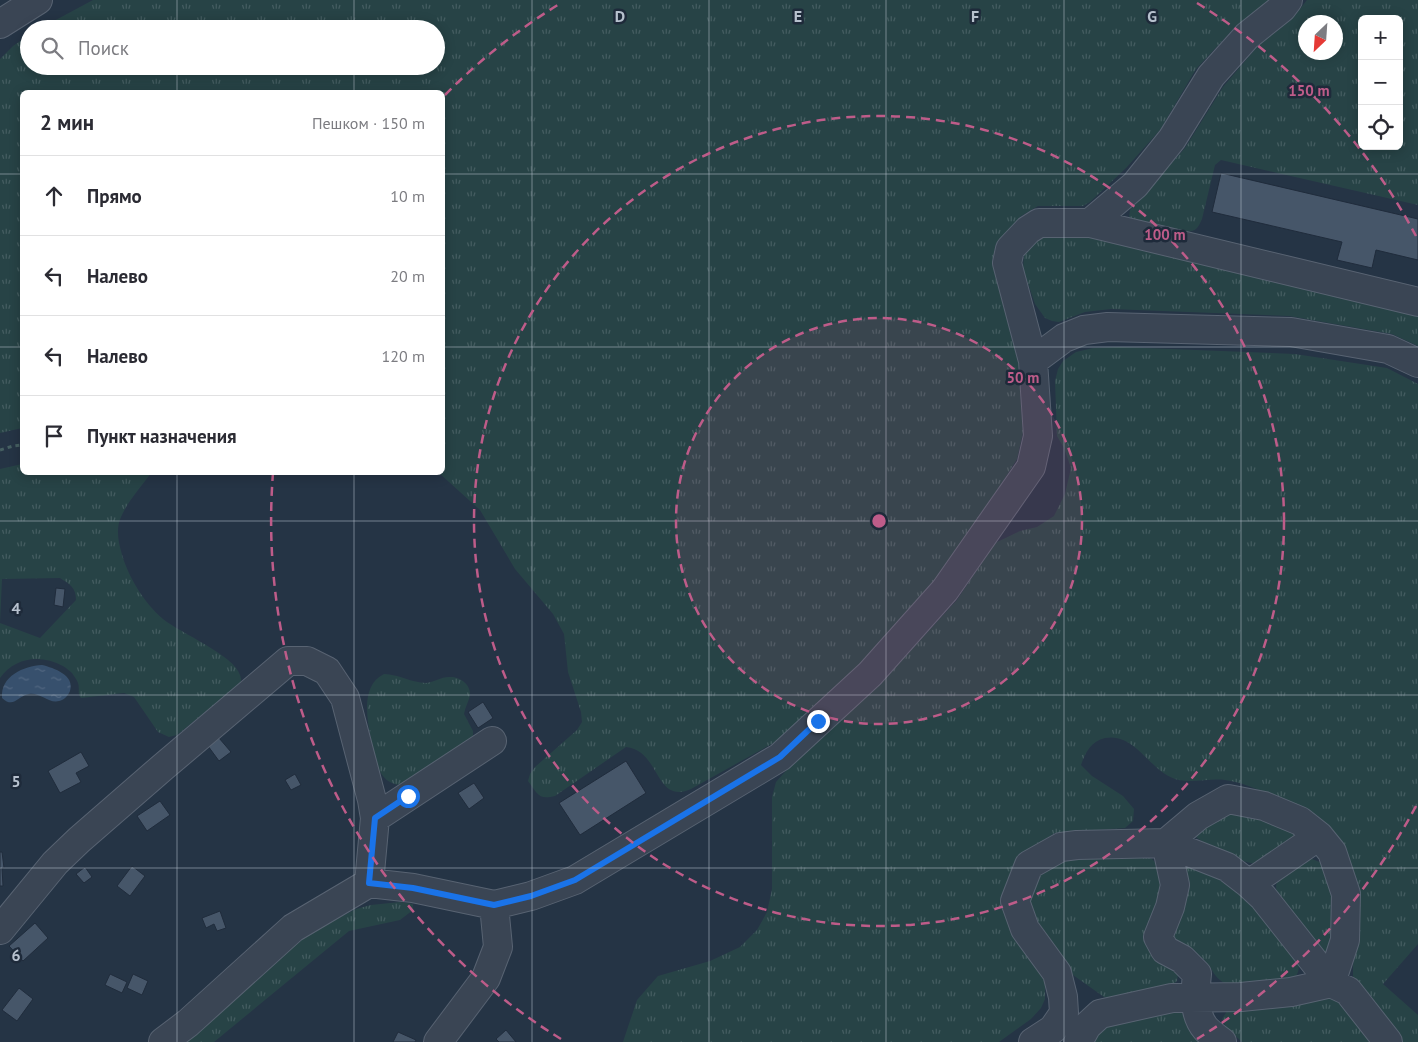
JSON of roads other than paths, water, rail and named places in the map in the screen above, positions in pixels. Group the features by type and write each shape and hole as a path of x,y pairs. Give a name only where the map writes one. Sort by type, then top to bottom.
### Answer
{"lane":[{"path":"0,24 38,0"},
{"path":"1090,223 1135,185 1172,139 1211,76 1247,36 1282,8 1288,0"},
{"path":"163,1042 293,928 369,883 413,888 494,905 531,896 575,880 780,757 870,674 945,590 1031,467 1038,436 1033,361 1007,263 1010,249 1028,230 1039,223 1090,223 1418,302"},
{"path":"1033,361 1064,338 1084,330 1108,327 1291,332 1388,349 1418,363"},
{"path":"0,930 55,863 79,840 163,766 288,661 307,661 327,671 345,698 375,818 369,883"},
{"path":"375,818 492,741"},
{"path":"1166,843 1198,816 1228,799 1264,806 1300,821 1320,836 1332,852 1346,894 1345,940 1331,983"},
{"path":"1249,884 1320,836"},
{"path":"1166,843 1175,885 1170,907 1158,936 1165,950 1182,959 1197,974 1194,997 1199,1016 1206,1028 1222,1042"},
{"path":"1033,1042 1053,1029 1064,1013 1063,996 1057,973 1025,929 1015,901 1029,865 1061,847 1166,843 1227,867 1249,884 1263,897 1331,983 1348,991 1388,1042"},
{"path":"442,1040 486,978 498,947 494,905"},
{"path":"1064,1013 1100,1014 1172,998 1241,997 1291,992 1331,983"},
{"path":"1078,1042 1087,1026 1100,1014"}],"water":[{"path":"42,665 57,670 67,677 71,685 66,698 55,701 29,694 10,702 2,698 2,690 9,678 28,667"}]}
